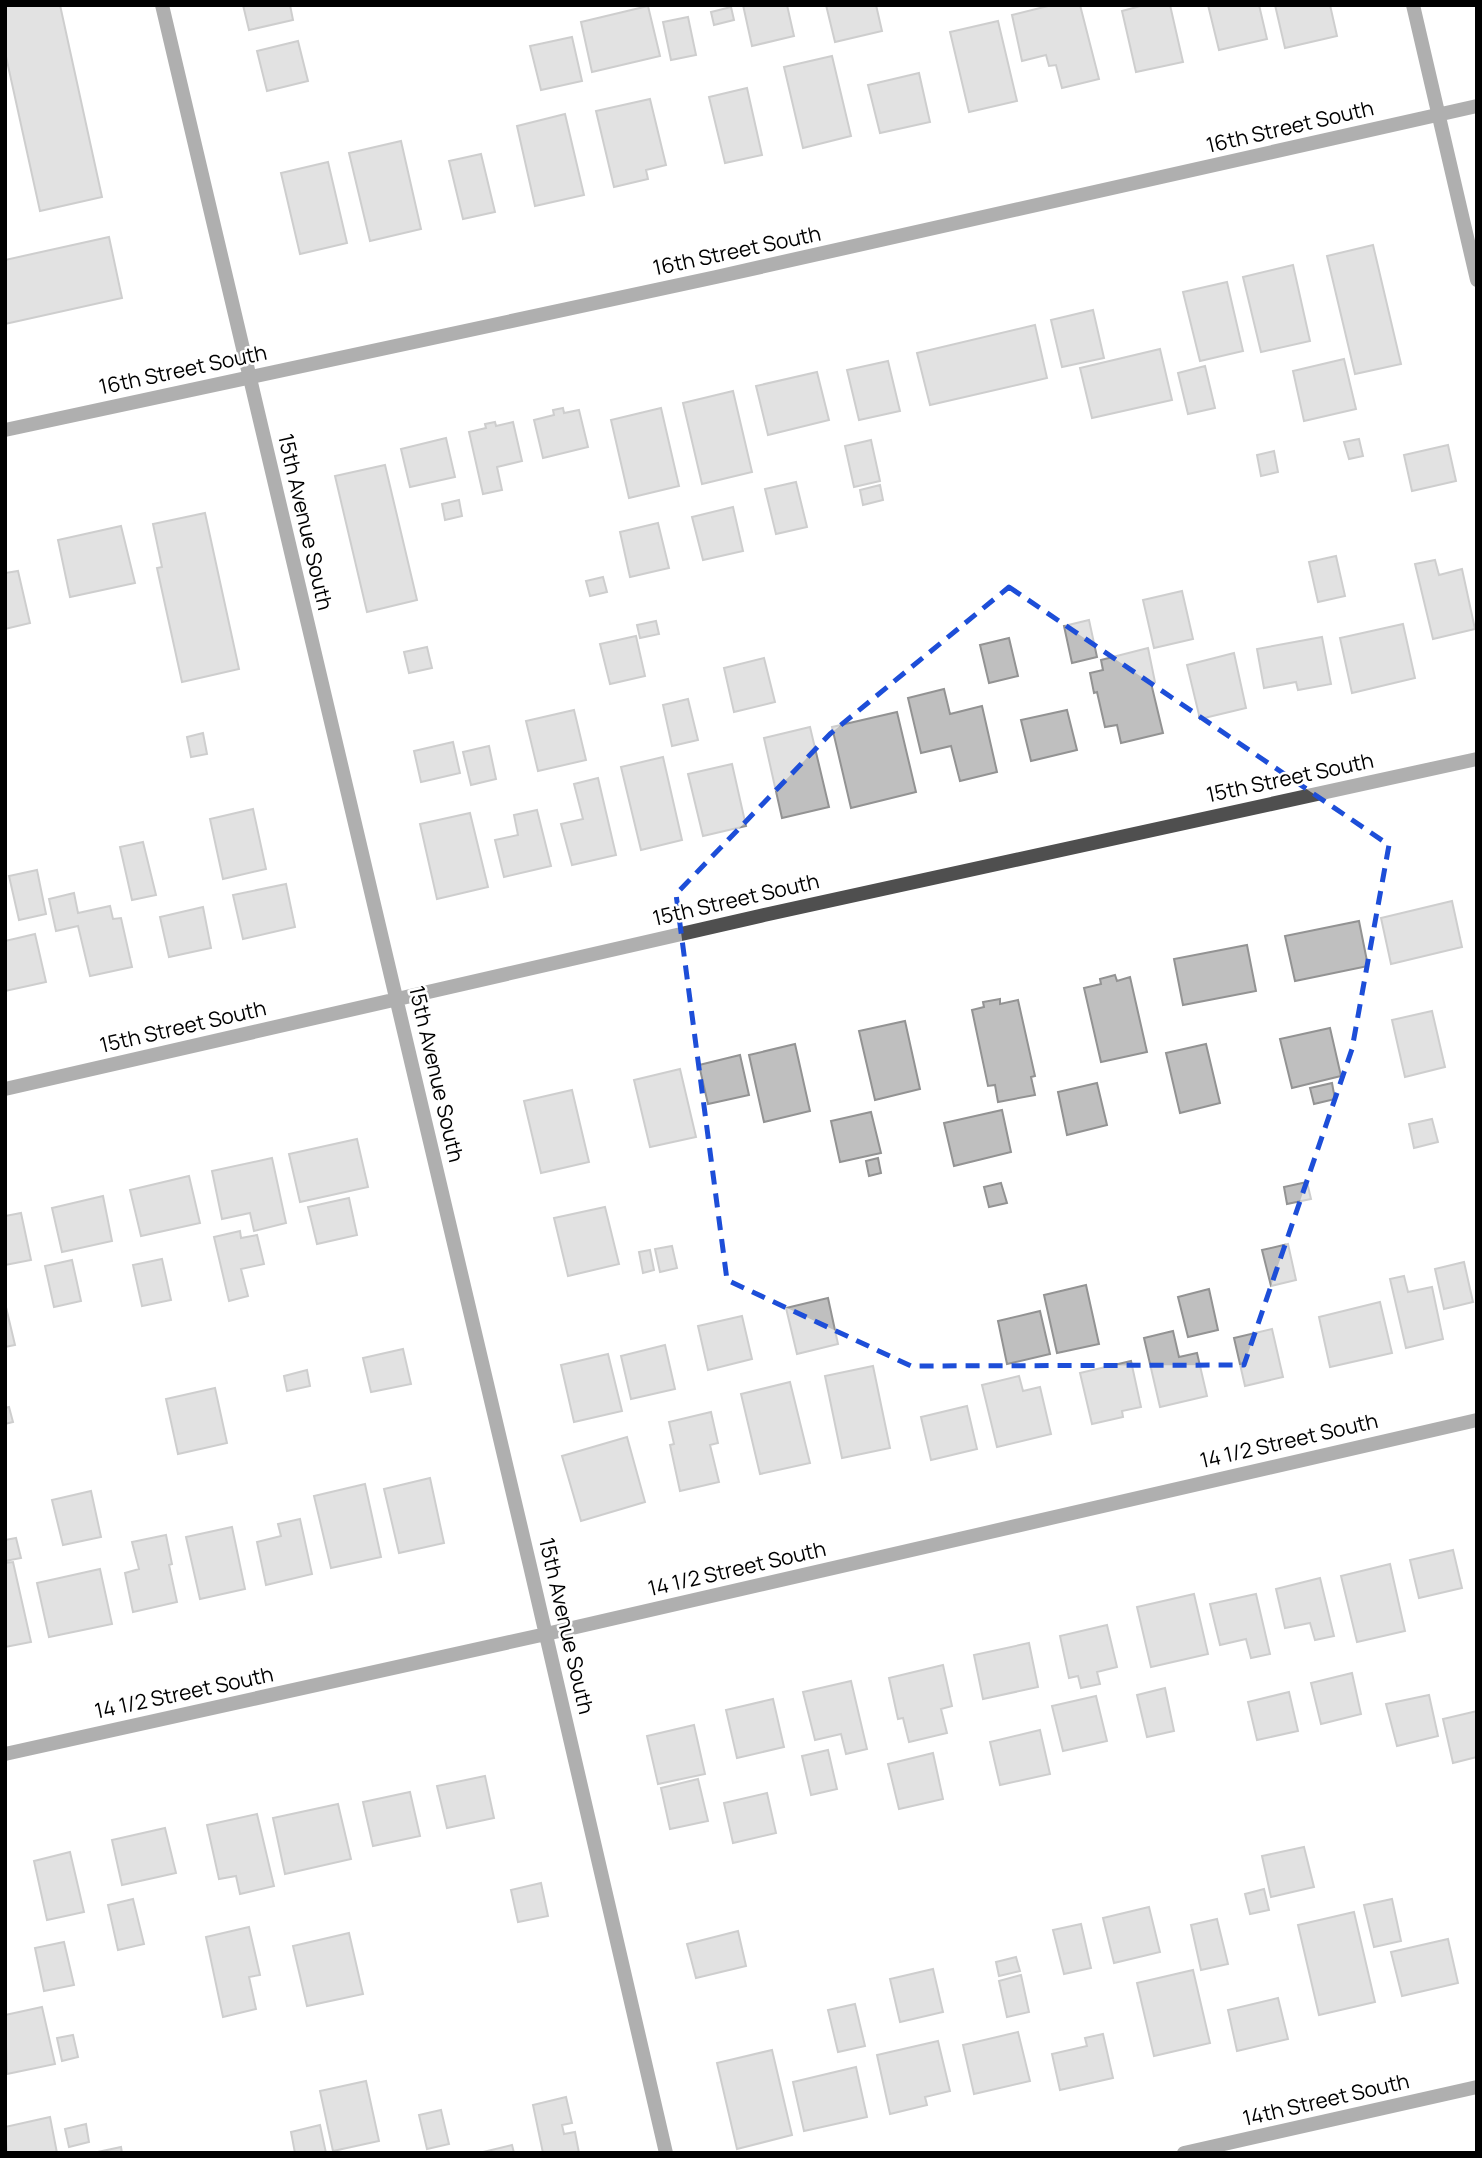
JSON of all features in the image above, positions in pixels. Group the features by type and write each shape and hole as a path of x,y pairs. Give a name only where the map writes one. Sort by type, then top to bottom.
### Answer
{"street":[{"name":"15th Avenue South","path":"162,5 666,2153"},
{"path":"1413,5 1477,280"},
{"name":"16th Street South","path":"5,430 716,277 1477,106"},
{"name":"15th Street South","path":"5,1089 764,915 1477,759"},
{"name":"14 1/2 Street South","path":"5,1754 546,1634 1477,1420"},
{"name":"14th Street South","path":"1184,2153 1477,2087"}],"highlighted area":[{"path":"1009,587 1389,845 1352,1049 1244,1365 911,1366 727,1280 676,894 830,734"}],"building":[{"path":"5,5 60,5 102,197 40,211 5,52"},
{"path":"243,5 290,5 293,20 249,30"},
{"path":"743,5 787,5 794,36 752,46"},
{"path":"826,5 876,5 882,31 835,42"},
{"path":"1052,5 1080,5 1099,79 1062,88 1056,65 1049,66 1046,55 1022,61 1012,15"},
{"path":"1144,5 1170,5 1183,62 1136,72 1122,11"},
{"path":"1208,5 1259,5 1267,39 1219,50"},
{"path":"1275,5 1330,5 1337,36 1285,48"},
{"path":"648,6 660,56 592,72 581,22"},
{"path":"731,7 734,20 714,25 711,12"},
{"path":"688,17 696,55 671,60 663,22"},
{"path":"998,21 1017,101 969,112 950,32"},
{"path":"572,37 582,81 541,90 530,46"},
{"path":"298,41 308,81 267,91 257,51"},
{"path":"832,56 851,136 803,148 784,67"},
{"path":"919,73 930,122 880,133 868,85"},
{"path":"747,88 762,155 725,163 709,97"},
{"path":"650,99 666,165 646,170 648,179 614,187 596,111"},
{"path":"565,114 584,195 535,206 517,126"},
{"path":"401,141 421,229 370,241 349,153"},
{"path":"481,154 495,212 463,219 449,161"},
{"path":"328,162 347,243 300,254 281,173"},
{"path":"109,237 122,298 5,324 5,260"},
{"path":"1373,245 1401,364 1355,374 1327,256"},
{"path":"1293,265 1310,341 1261,352 1243,277"},
{"path":"1227,282 1243,351 1200,361 1183,292"},
{"path":"1093,310 1104,358 1062,367 1051,320"},
{"path":"1035,325 1047,378 930,405 917,353"},
{"path":"1160,349 1172,400 1092,418 1080,368"},
{"path":"1344,359 1356,409 1304,421 1293,371"},
{"path":"888,361 900,411 859,420 847,370"},
{"path":"1205,366 1215,408 1188,414 1178,373"},
{"path":"817,372 829,420 768,435 756,386"},
{"path":"733,391 752,472 702,484 683,403"},
{"path":"563,408 564,413 579,410 588,447 543,458 534,420 554,415 553,410"},
{"path":"661,408 679,486 629,498 611,420"},
{"path":"495,422 496,426 513,422 522,461 497,467 502,490 483,494 469,432 486,428 485,424"},
{"path":"446,438 455,477 410,487 401,449"},
{"path":"1359,439 1363,456 1349,459 1344,442"},
{"path":"871,440 880,481 854,487 845,446"},
{"path":"1448,445 1456,481 1412,491 1404,455"},
{"path":"1274,451 1278,472 1261,476 1257,455"},
{"path":"385,465 417,600 367,612 335,476"},
{"path":"796,482 807,527 776,534 765,489"},
{"path":"880,485 883,500 863,505 860,490"},
{"path":"459,500 462,516 445,520 442,504"},
{"path":"733,507 743,551 703,560 692,517"},
{"path":"205,513 239,669 182,682 157,568 162,567 153,524"},
{"path":"658,523 669,568 630,577 620,532"},
{"path":"121,526 135,583 70,597 58,540"},
{"path":"1336,556 1345,596 1318,602 1309,562"},
{"path":"1435,560 1439,575 1462,569 1475,629 1433,639 1415,564"},
{"path":"18,571 30,623 5,629 5,573"},
{"path":"603,577 607,592 590,596 586,581"},
{"path":"1182,591 1193,639 1154,648 1143,600"},
{"path":"1089,620 1097,657 1072,663 1064,626"},
{"path":"656,621 659,634 640,638 637,625"},
{"path":"1403,624 1415,678 1352,693 1340,638"},
{"path":"636,636 645,676 610,684 600,644"},
{"path":"1322,637 1331,684 1298,690 1296,682 1264,688 1257,649"},
{"path":"1009,638 1018,676 989,683 980,645"},
{"path":"427,647 432,668 409,673 404,652"},
{"path":"1148,648 1155,682 1151,683 1163,733 1121,743 1117,725 1105,727 1090,673 1103,670 1101,660"},
{"path":"1234,653 1246,708 1200,719 1187,665"},
{"path":"764,658 775,702 734,712 724,668"},
{"path":"944,689 950,714 982,706 997,772 960,781 951,746 921,753 908,698"},
{"path":"688,699 698,740 672,746 663,705"},
{"path":"574,710 586,760 538,771 526,721"},
{"path":"1067,710 1077,750 1031,761 1021,720"},
{"path":"897,712 916,792 851,808 832,727"},
{"path":"810,727 829,807 782,818 764,738"},
{"path":"203,733 207,754 191,757 187,737"},
{"path":"453,742 460,773 421,782 414,751"},
{"path":"489,746 496,779 471,785 463,752"},
{"path":"663,757 682,840 641,850 621,767"},
{"path":"732,764 746,826 703,836 688,774"},
{"path":"598,778 616,855 572,865 561,824 583,819 574,784"},
{"path":"253,809 266,869 223,879 210,819"},
{"path":"537,810 551,866 504,877 495,840 518,835 514,815"},
{"path":"470,813 488,887 437,899 420,824"},
{"path":"143,842 156,895 132,900 120,847"},
{"path":"37,870 46,914 19,920 9,876"},
{"path":"286,884 295,927 243,939 233,895"},
{"path":"74,893 78,913 110,906 113,919 121,918 132,967 90,976 78,926 56,931 49,899"},
{"path":"1452,901 1462,947 1391,964 1381,918"},
{"path":"203,907 211,948 169,957 160,917"},
{"path":"1359,921 1368,966 1295,981 1285,936"},
{"path":"35,934 46,982 5,991 5,941"},
{"path":"1247,945 1256,991 1183,1005 1174,959"},
{"path":"1115,975 1117,981 1130,977 1147,1052 1101,1062 1084,988 1101,984 1100,979"},
{"path":"1000,999 1000,1004 1018,1000 1035,1076 1031,1077 1035,1095 998,1102 995,1085 988,1086 972,1010 984,1007 983,1002"},
{"path":"1432,1011 1445,1067 1405,1077 1392,1020"},
{"path":"905,1021 920,1089 875,1100 859,1031"},
{"path":"1330,1028 1341,1076 1292,1088 1280,1039"},
{"path":"795,1044 810,1111 764,1122 749,1055"},
{"path":"1206,1044 1220,1103 1180,1113 1166,1053"},
{"path":"740,1055 749,1095 708,1104 699,1065"},
{"path":"680,1069 696,1137 650,1147 634,1080"},
{"path":"1097,1083 1107,1125 1067,1135 1058,1092"},
{"path":"1332,1083 1335,1099 1314,1104 1310,1088"},
{"path":"572,1090 589,1162 541,1173 524,1101"},
{"path":"1002,1110 1011,1152 954,1166 944,1123"},
{"path":"871,1112 881,1153 840,1162 831,1121"},
{"path":"1432,1119 1438,1142 1414,1148 1409,1124"},
{"path":"357,1139 368,1187 300,1202 289,1154"},
{"path":"272,1158 286,1223 254,1231 250,1213 222,1219 212,1171"},
{"path":"878,1158 881,1173 869,1176 866,1161"},
{"path":"189,1176 200,1223 141,1236 130,1190"},
{"path":"1307,1182 1311,1199 1287,1204 1284,1187"},
{"path":"1001,1183 1007,1203 989,1207 984,1187"},
{"path":"103,1196 112,1241 62,1252 52,1208"},
{"path":"349,1198 357,1235 317,1244 308,1207"},
{"path":"605,1207 619,1264 568,1276 554,1218"},
{"path":"21,1213 31,1260 5,1265 5,1216"},
{"path":"240,1231 241,1238 257,1235 264,1264 241,1269 248,1296 229,1301 214,1237"},
{"path":"1288,1244 1296,1280 1271,1286 1262,1250"},
{"path":"672,1246 677,1268 660,1272 655,1249"},
{"path":"650,1250 654,1270 643,1273 639,1252"},
{"path":"162,1259 171,1300 142,1306 133,1265"},
{"path":"72,1260 81,1301 54,1307 45,1266"},
{"path":"1464,1262 1473,1302 1444,1309 1435,1269"},
{"path":"1404,1276 1408,1292 1432,1287 1443,1339 1406,1348 1390,1279"},
{"path":"1086,1285 1099,1344 1057,1353 1044,1295"},
{"path":"1209,1289 1218,1330 1188,1337 1178,1297"},
{"path":"828,1298 838,1344 797,1354 786,1308"},
{"path":"1380,1302 1392,1353 1330,1367 1319,1317"},
{"path":"5,1303 15,1345 5,1347"},
{"path":"1040,1311 1050,1354 1007,1364 998,1321"},
{"path":"742,1316 752,1359 708,1370 698,1326"},
{"path":"1272,1329 1283,1377 1245,1386 1234,1338"},
{"path":"1173,1331 1179,1357 1197,1353 1207,1396 1160,1407 1144,1338"},
{"path":"665,1345 675,1389 631,1399 621,1356"},
{"path":"403,1349 411,1384 371,1392 363,1358"},
{"path":"608,1354 622,1411 574,1422 561,1365"},
{"path":"1131,1361 1141,1407 1122,1411 1123,1417 1092,1424 1080,1373"},
{"path":"873,1366 890,1448 842,1458 825,1376"},
{"path":"307,1370 310,1386 287,1391 284,1376"},
{"path":"1019,1376 1023,1391 1040,1387 1051,1434 997,1447 982,1385"},
{"path":"790,1382 810,1463 760,1474 741,1394"},
{"path":"215,1388 227,1443 178,1454 166,1399"},
{"path":"967,1406 977,1449 931,1460 921,1417"},
{"path":"9,1407 13,1422 5,1424 5,1408"},
{"path":"711,1412 718,1443 710,1445 719,1482 680,1491 670,1445 674,1444 669,1422"},
{"path":"627,1437 645,1502 581,1521 562,1456"},
{"path":"430,1478 444,1543 399,1553 384,1489"},
{"path":"365,1484 381,1557 331,1568 314,1496"},
{"path":"91,1491 101,1537 63,1545 52,1500"},
{"path":"300,1519 312,1574 266,1585 257,1542 281,1536 278,1524"},
{"path":"232,1527 245,1589 200,1599 186,1537"},
{"path":"166,1535 177,1602 133,1612 125,1573 139,1569 132,1542"},
{"path":"16,1538 21,1558 5,1561 5,1540"},
{"path":"1453,1550 1462,1588 1419,1598 1410,1560"},
{"path":"13,1562 31,1642 5,1647 5,1563"},
{"path":"1390,1564 1405,1631 1357,1642 1341,1576"},
{"path":"100,1569 112,1624 49,1637 37,1583"},
{"path":"1320,1578 1334,1636 1315,1640 1310,1623 1285,1628 1276,1589"},
{"path":"1194,1594 1208,1654 1151,1667 1137,1607"},
{"path":"1256,1594 1270,1654 1251,1658 1246,1639 1220,1645 1210,1604"},
{"path":"1107,1625 1117,1667 1097,1672 1100,1684 1081,1688 1078,1676 1069,1678 1060,1636"},
{"path":"1029,1643 1038,1687 983,1699 974,1655"},
{"path":"943,1665 952,1706 941,1709 947,1733 909,1742 903,1718 898,1719 889,1678"},
{"path":"1352,1673 1361,1714 1321,1724 1311,1683"},
{"path":"851,1681 867,1749 846,1754 841,1734 815,1740 803,1692"},
{"path":"1165,1688 1174,1731 1147,1737 1137,1695"},
{"path":"1289,1692 1298,1731 1257,1740 1248,1702"},
{"path":"1429,1695 1438,1736 1397,1746 1386,1704"},
{"path":"1096,1696 1107,1741 1063,1751 1052,1706"},
{"path":"773,1699 784,1747 737,1758 726,1710"},
{"path":"1477,1711 1477,1757 1453,1763 1443,1719"},
{"path":"694,1725 705,1774 658,1784 647,1736"},
{"path":"1040,1730 1050,1774 1000,1785 990,1742"},
{"path":"828,1750 837,1789 811,1795 802,1756"},
{"path":"933,1753 943,1799 899,1809 888,1764"},
{"path":"485,1776 494,1818 447,1828 437,1786"},
{"path":"698,1779 708,1821 670,1829 661,1788"},
{"path":"410,1792 420,1836 373,1846 363,1802"},
{"path":"767,1793 776,1833 733,1843 724,1803"},
{"path":"338,1804 351,1859 285,1874 273,1818"},
{"path":"257,1814 274,1886 240,1894 236,1876 219,1879 207,1825"},
{"path":"165,1828 176,1873 122,1885 112,1840"},
{"path":"1304,1847 1314,1887 1271,1897 1262,1856"},
{"path":"70,1852 84,1912 47,1920 34,1861"},
{"path":"541,1883 548,1916 518,1922 511,1890"},
{"path":"1264,1889 1269,1910 1250,1914 1245,1894"},
{"path":"133,1899 144,1944 118,1950 108,1905"},
{"path":"1392,1899 1401,1941 1374,1947 1364,1905"},
{"path":"1149,1907 1160,1952 1114,1963 1103,1918"},
{"path":"1354,1912 1375,2002 1319,2015 1298,1925"},
{"path":"1217,1919 1228,1964 1201,1970 1191,1925"},
{"path":"1081,1924 1091,1968 1064,1974 1053,1930"},
{"path":"249,1927 260,1975 249,1977 256,2009 223,2017 206,1937"},
{"path":"738,1931 746,1966 696,1978 687,1944"},
{"path":"349,1933 363,1994 307,2006 293,1946"},
{"path":"1448,1939 1458,1983 1402,1996 1391,1952"},
{"path":"64,1942 74,1985 44,1991 35,1948"},
{"path":"1016,1957 1020,1971 999,1976 996,1962"},
{"path":"933,1969 943,2012 900,2022 890,1979"},
{"path":"1193,1970 1210,2043 1154,2056 1137,1983"},
{"path":"1021,1975 1029,2012 1007,2017 999,1981"},
{"path":"1278,1998 1288,2039 1237,2051 1228,2010"},
{"path":"855,2004 865,2046 838,2052 828,2010"},
{"path":"42,2007 55,2064 7,2074 5,2015"},
{"path":"1018,2032 1030,2081 974,2094 963,2045"},
{"path":"1103,2034 1113,2078 1060,2090 1052,2054 1087,2046 1085,2038"},
{"path":"73,2035 78,2057 62,2061 57,2038"},
{"path":"938,2041 950,2091 925,2097 927,2105 890,2114 877,2055"},
{"path":"772,2050 792,2135 737,2149 717,2063"},
{"path":"856,2067 867,2117 804,2131 793,2082"},
{"path":"366,2081 379,2141 333,2151 320,2091"},
{"path":"566,2097 572,2123 562,2125 564,2134 575,2132 579,2153 543,2153 533,2105"},
{"path":"441,2110 449,2144 427,2149 419,2115"},
{"path":"50,2117 57,2153 7,2153 5,2127"},
{"path":"86,2124 89,2142 69,2147 65,2129"},
{"path":"320,2125 326,2153 295,2153 291,2132"},
{"path":"512,2145 514,2153 479,2153"},
{"path":"121,2147 122,2153 93,2153"}]}
